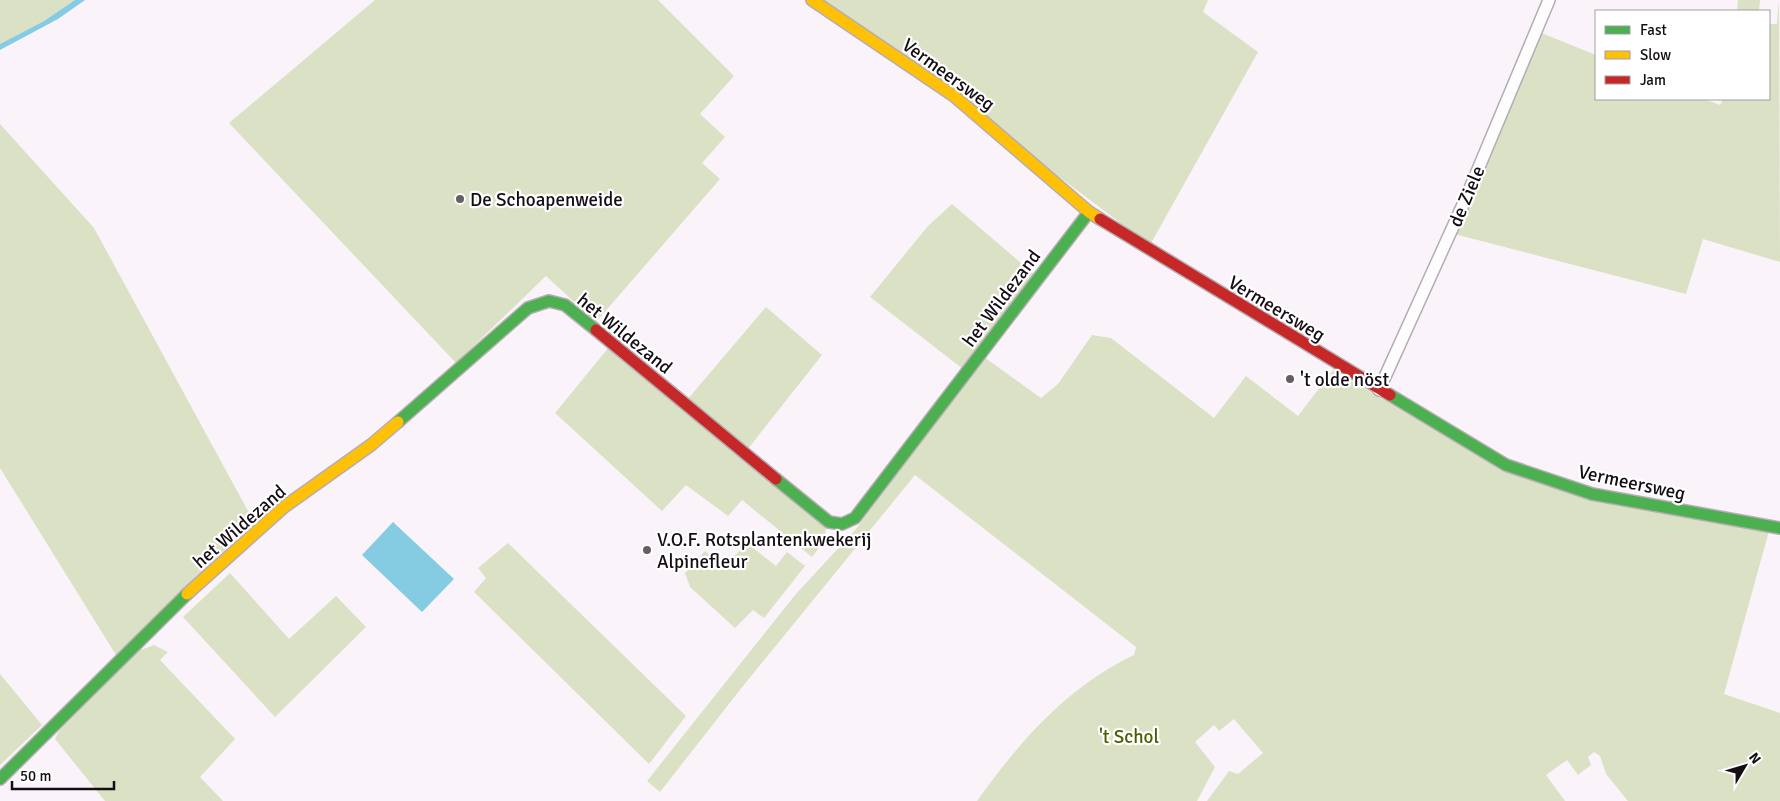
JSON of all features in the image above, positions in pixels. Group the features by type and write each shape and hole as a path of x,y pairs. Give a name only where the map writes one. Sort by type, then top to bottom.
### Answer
{"street":[{"name":"Vermeersweg","path":"812,0 954,96 1089,212 1197,280 1506,465 1592,494 1643,505 1780,528"},
{"name":"de Ziele","path":"1379,390 1466,198 1549,0"},
{"name":"het Wildezand","path":"0,779 232,552 284,507 371,445 462,368 528,308 548,301 565,305 824,519 839,525 855,519 1089,212"}],"green space":[{"path":"0,0 75,0 44,21 0,44"},
{"name":"De Schoapenweide","path":"375,0 658,0 734,76 700,114 725,137 702,163 720,179 596,322 546,276 456,363 229,123"},
{"path":"823,0 1208,0 1203,12 1258,52 1150,245"},
{"path":"1738,0 1760,0 1759,10 1737,10"},
{"path":"1779,0 1780,262 1703,239 1686,294 1454,234 1539,32 1595,55 1595,100 1707,100 1720,105 1722,100 1770,100 1770,24 1777,24"},
{"path":"0,124 94,228 254,522 116,655 0,468"},
{"path":"952,204 1034,274 963,369 870,297 928,226"},
{"path":"766,307 822,355 747,450 687,400"},
{"name":"'t Schol","path":"1092,335 1111,338 1214,418 1246,376 1298,416 1333,370 1497,466 1769,531 1724,694 1780,713 1780,801 1628,801 1606,774 1600,756 1594,752 1588,757 1591,765 1578,775 1567,760 1546,775 1565,801 1207,801 1229,771 1238,774 1263,753 1234,719 1219,731 1214,725 1195,742 1215,767 1197,801 977,801 1027,737 1046,718 1087,683 1134,655 1136,647 915,475 743,686 660,792 647,781 795,595 856,529 984,357 1041,398 1058,384"},
{"path":"610,346 826,528 825,540 812,557 742,500 728,516 686,485 662,511 555,413"},
{"path":"508,543 686,716 649,764 474,592 486,578 478,568"},
{"path":"747,543 776,566 787,552 805,566 764,618 753,610 735,628 690,587 685,573 705,551 724,567"},
{"path":"230,573 289,639 336,596 366,627 275,717 183,617"},
{"path":"154,645 168,652 160,660 235,739 200,777 223,801 105,801 55,739 59,731 138,651"},
{"path":"0,674 42,725 0,765"}],"water":[{"path":"75,0 85,0 58,19 0,50 0,44 44,21"},
{"path":"393,522 454,579 422,612 362,555"}],"traffic: fast":[{"path":"776,479 829,522 842,524 855,518 1089,212"},
{"path":"398,422 528,308 549,301 565,305 596,330"},
{"path":"1390,395 1506,465 1592,494 1780,528"},
{"path":"0,779 187,594"}],"traffic: slow":[{"path":"812,0 954,96 1089,212 1100,219"},
{"path":"187,594 284,507 371,445 398,422"}],"traffic: jam":[{"path":"1100,219 1390,395"},
{"path":"596,330 776,479"}],"place":[{"name":"De Schoapenweide","path":"460,199"},
{"name":"'t olde nöst","path":"1290,379"},
{"name":"V.O.F. Rotsplantenkwekerij Alpinefleur","path":"647,550"}]}
